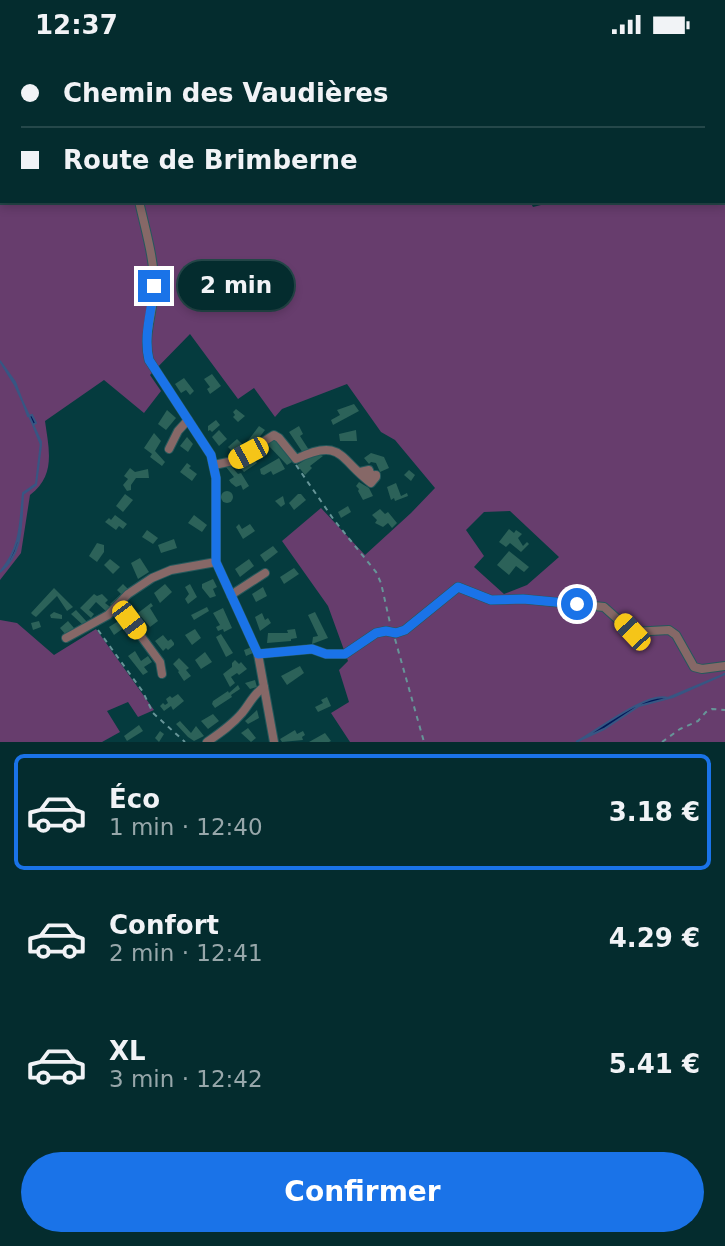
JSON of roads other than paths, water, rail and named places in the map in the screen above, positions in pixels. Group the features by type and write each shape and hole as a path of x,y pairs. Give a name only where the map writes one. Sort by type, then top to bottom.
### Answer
{"street":[{"path":"139,203 154,286 146,348 154,369 207,447 214,465 216,562 258,654 274,742"},
{"path":"169,449 178,431 188,420"},
{"path":"214,465 233,461 274,435 293,458 324,449 337,452 360,472"},
{"path":"66,638 107,615 152,578 171,571 216,562"},
{"path":"231,595 265,573"},
{"path":"258,654 312,649 326,654 345,654 376,633 405,630 458,587 491,600 523,599 604,607 632,632 669,630 676,635 694,667 702,669 725,666"},
{"path":"118,604 160,662 162,674"},
{"path":"207,742 225,730 243,712 259,689 264,687"}]}
